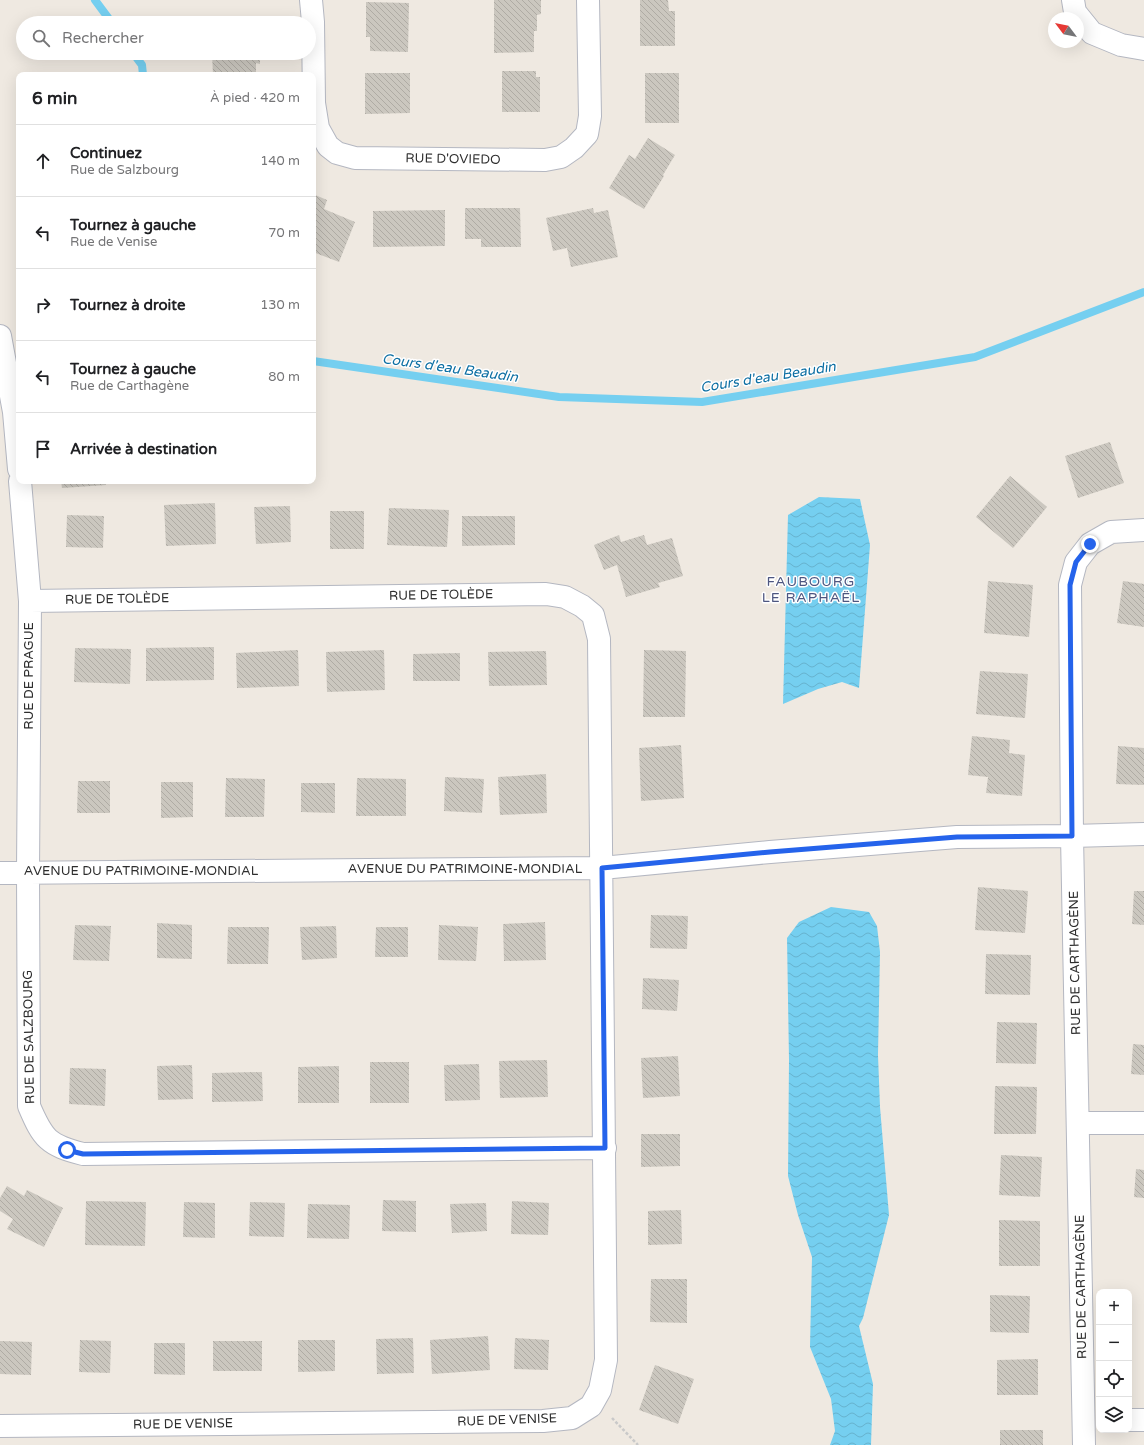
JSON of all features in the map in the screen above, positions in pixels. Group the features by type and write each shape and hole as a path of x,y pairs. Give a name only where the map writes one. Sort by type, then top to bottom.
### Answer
{"street":[{"name":"RUE D'OVIEDO","path":"311,0 312,16"},
{"name":"RUE D'OVIEDO","path":"316,116 318,128 328,146 337,153 355,158 545,160 561,156 574,148 587,134 590,116 588,0"},
{"path":"1072,0 1075,12 1092,33 1121,45 1144,49"},
{"name":"RUE D'OVIEDO","path":"313,60 314,72"},
{"path":"0,336 14,412 16,435"},
{"name":"RUE DE PRAGUE","path":"20,484 30,600 28,872"},
{"name":"RUE DE CARTHAGÈNE","path":"1084,1445 1091,1421 1078,1123 1072,836 1070,585 1076,562 1090,544 1111,532 1144,530"},
{"name":"RUE DE TOLÈDE","path":"30,600 546,594 565,597 582,606 593,615 599,639 602,868"},
{"name":"AVENUE DU PATRIMOINE-MONDIAL","path":"0,873 602,868 942,838 1144,834"},
{"name":"RUE DE VENISE","path":"0,1426 543,1421 572,1418 591,1406 600,1390 606,1360 602,868"},
{"name":"RUE DE SALZBOURG","path":"28,872 29,1106 38,1128 52,1143 67,1150 83,1154 605,1148"},
{"path":"1078,1123 1144,1123"},
{"path":"1132,1420 1144,1420"}],"path":[{"path":"591,1406 608,1414 638,1445"}],"water":[{"path":"819,497 860,499 870,545 859,688 842,682 818,689 783,704 788,515"},
{"path":"831,907 869,912 877,926 880,952 878,1055 880,1107 889,1215 863,1318 859,1326 873,1384 871,1445 830,1445 835,1431 831,1399 810,1347 812,1257 798,1215 788,1176 789,1060 787,938 799,922"}],"building":[{"path":"494,0 541,0 541,14 537,15 537,31 534,31 534,52 494,53"},
{"path":"640,0 668,0 669,11 675,11 675,46 640,46"},
{"path":"366,2 409,3 408,52 370,51 370,37 366,37"},
{"path":"212,60 260,60 260,64 256,63 256,72 213,72"},
{"path":"502,71 536,71 536,77 540,77 540,112 502,112"},
{"path":"365,73 410,73 410,113 365,114"},
{"path":"645,73 679,73 679,123 645,123"},
{"path":"648,138 675,155 644,209 609,188 629,155 635,159"},
{"path":"316,195 327,200 324,209 355,222 339,262 316,253"},
{"path":"465,208 520,208 521,247 481,247 481,239 465,239"},
{"path":"593,208 594,213 608,210 618,257 571,267 567,248 553,251 546,218"},
{"path":"445,210 445,246 373,247 373,211"},
{"path":"1110,442 1124,483 1078,498 1065,456"},
{"path":"1010,476 1047,507 1013,548 976,517"},
{"path":"61,484 106,484 106,485 62,488"},
{"path":"215,503 216,544 166,546 164,505"},
{"path":"290,506 291,542 256,544 254,507"},
{"path":"389,508 449,510 447,547 387,545"},
{"path":"330,511 364,511 364,549 330,549"},
{"path":"67,515 104,516 103,548 66,547"},
{"path":"462,516 515,516 515,545 462,546"},
{"path":"619,535 621,542 644,535 647,545 672,538 683,576 658,583 660,587 626,597 617,565 604,570 594,545"},
{"path":"988,581 1033,585 1029,637 984,633"},
{"path":"1123,581 1144,584 1144,627 1117,623"},
{"path":"214,647 214,680 146,681 146,648"},
{"path":"75,648 131,649 130,684 74,682"},
{"path":"298,650 299,686 237,688 236,653"},
{"path":"384,650 385,690 327,692 326,652"},
{"path":"644,650 686,651 685,717 643,717"},
{"path":"546,651 547,685 489,686 488,652"},
{"path":"460,653 460,681 413,681 413,654"},
{"path":"980,671 1028,674 1025,718 976,714"},
{"path":"972,736 1010,740 1009,753 1025,755 1022,796 986,793 988,777 968,775"},
{"path":"681,745 684,798 641,801 639,748"},
{"path":"1118,746 1144,748 1144,785 1116,784"},
{"path":"546,774 547,813 500,815 498,777"},
{"path":"445,777 484,779 482,813 444,811"},
{"path":"226,778 265,779 264,817 225,817"},
{"path":"357,778 406,779 406,816 356,816"},
{"path":"78,781 110,781 110,813 77,813"},
{"path":"161,782 193,782 193,817 161,818"},
{"path":"301,783 335,783 335,813 301,812"},
{"path":"978,887 1028,891 1025,933 975,930"},
{"path":"1134,891 1144,891 1144,925 1132,924"},
{"path":"651,915 688,916 687,949 650,948"},
{"path":"545,922 546,960 504,961 503,924"},
{"path":"157,923 192,925 192,959 157,958"},
{"path":"75,925 111,926 109,961 73,960"},
{"path":"439,925 478,927 476,961 438,960"},
{"path":"336,926 337,958 302,960 300,927"},
{"path":"228,927 269,927 268,964 227,964"},
{"path":"376,927 408,927 408,957 375,957"},
{"path":"986,954 1031,955 1030,995 985,994"},
{"path":"643,978 679,980 677,1011 642,1009"},
{"path":"997,1022 1037,1023 1036,1064 996,1063"},
{"path":"1133,1044 1144,1045 1144,1075 1131,1074"},
{"path":"678,1056 680,1096 643,1098 641,1058"},
{"path":"547,1060 548,1097 500,1098 499,1061"},
{"path":"370,1062 409,1062 409,1103 370,1103"},
{"path":"479,1064 480,1100 445,1101 444,1065"},
{"path":"192,1065 193,1099 158,1100 157,1066"},
{"path":"339,1066 339,1103 298,1103 298,1067"},
{"path":"70,1068 106,1069 105,1106 69,1104"},
{"path":"262,1072 263,1101 212,1102 212,1073"},
{"path":"995,1086 1037,1087 1036,1134 994,1134"},
{"path":"641,1134 680,1134 680,1166 641,1167"},
{"path":"1001,1155 1042,1157 1040,1197 999,1195"},
{"path":"1136,1169 1144,1170 1144,1198 1134,1197"},
{"path":"7,1186 24,1196 27,1190 63,1208 44,1247 7,1229 13,1219 0,1211 0,1198"},
{"path":"383,1200 416,1201 416,1232 382,1231"},
{"path":"86,1201 146,1202 145,1246 85,1245"},
{"path":"512,1201 549,1203 548,1235 511,1234"},
{"path":"184,1202 215,1203 215,1238 183,1237"},
{"path":"250,1202 285,1203 284,1237 249,1236"},
{"path":"486,1203 487,1231 452,1233 450,1204"},
{"path":"308,1204 350,1205 349,1239 307,1238"},
{"path":"681,1210 682,1244 648,1245 648,1211"},
{"path":"999,1220 1040,1221 1040,1266 999,1266"},
{"path":"651,1279 687,1279 687,1323 650,1322"},
{"path":"990,1295 1030,1296 1029,1333 990,1332"},
{"path":"488,1336 490,1370 432,1374 430,1340"},
{"path":"413,1338 414,1373 377,1374 376,1339"},
{"path":"515,1338 549,1340 548,1370 514,1369"},
{"path":"80,1340 111,1341 110,1373 79,1372"},
{"path":"298,1340 335,1340 335,1371 298,1372"},
{"path":"0,1341 32,1342 31,1375 0,1374"},
{"path":"213,1341 262,1341 262,1371 213,1371"},
{"path":"154,1343 185,1343 185,1375 154,1374"},
{"path":"1038,1359 1038,1395 997,1395 997,1360"},
{"path":"655,1365 694,1379 678,1424 639,1410"},
{"path":"1000,1430 1043,1430 1043,1445 1000,1445"}],"waterway":[{"name":"Cours d'eau Beaudin","path":"95,0 107,16"},
{"name":"Cours d'eau Beaudin","path":"138,60 142,65 143,72"},
{"name":"Cours d'eau Beaudin","path":"316,361 559,397 702,402 975,357 1144,292"}],"district":[{"name":"FAUBOURG LE RAPHAËL","path":"811,590"}],"route":[{"path":"67,1150 83,1154 605,1148 602,868 883,842 957,837 1072,836 1070,585 1076,562 1090,544"}]}
